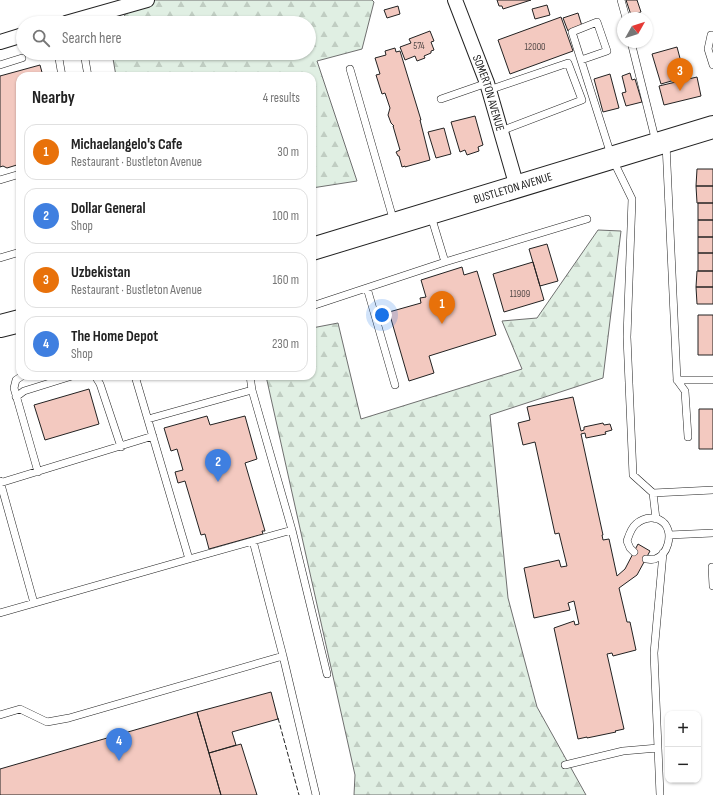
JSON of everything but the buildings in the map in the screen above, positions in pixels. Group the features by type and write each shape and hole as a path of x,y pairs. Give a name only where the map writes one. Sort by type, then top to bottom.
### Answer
{"main road":[{"name":"BUSTLETON AVENUE","path":"316,248 713,127"},
{"path":"0,326 16,322"}],"street":[{"path":"94,16 147,0"},
{"name":"SOMERTON AVENUE","path":"456,0 488,87 518,187"},
{"path":"0,42 16,37"}],"lane":[{"path":"621,0 624,12"},
{"path":"581,60 607,51 597,22 572,32 612,158 632,199 627,337 633,474 653,493 656,519"},
{"path":"713,35 711,35 708,49 713,65"},
{"path":"633,48 661,143 677,380 685,391 688,437"},
{"path":"0,64 16,60"},
{"path":"59,60 61,72"},
{"path":"85,60 87,72"},
{"path":"441,99 488,87 568,63 582,100 501,131"},
{"path":"350,69 395,224"},
{"path":"0,180 16,175"},
{"path":"431,214 445,262"},
{"path":"316,305 445,262 587,219"},
{"path":"0,258 16,253"},
{"path":"367,288 395,385"},
{"path":"16,380 14,388 16,397 38,472"},
{"path":"16,397 24,391 59,380"},
{"path":"98,380 121,447"},
{"path":"136,380 190,559"},
{"path":"251,380 252,390 292,530 327,674"},
{"path":"677,380 713,380"},
{"path":"148,419 252,390"},
{"path":"34,603 0,482 38,472 153,436"},
{"path":"653,493 713,490"},
{"path":"634,552 630,548 627,541 636,524 647,518 656,519 665,524 669,535 668,545 663,553 655,559 646,559"},
{"path":"0,612 292,530"},
{"path":"669,535 713,532"},
{"path":"253,541 283,656 316,795"},
{"path":"660,795 654,653 663,553"},
{"path":"713,567 713,586"},
{"path":"0,715 20,709 47,722 69,718 283,656"},
{"path":"565,765 623,751 658,748"}],"green space":[{"path":"132,0 372,0 374,2 362,49 317,61 357,181 316,187 316,72 115,72 113,60 316,60 316,16 124,16"},
{"path":"598,230 621,231 603,378 490,415 508,598 537,707 586,795 354,795 355,775 267,380 316,380 316,327 338,323 361,419 522,369 502,321 537,318"}],"fence":[{"path":"278,718 299,795"}],"place":[{"name":"Uzbekistan","path":"680,91"},
{"name":"Michaelangelo's Cafe","path":"442,324"},
{"name":"Dollar General","path":"218,482"},
{"name":"The Home Depot","path":"119,761"}]}
